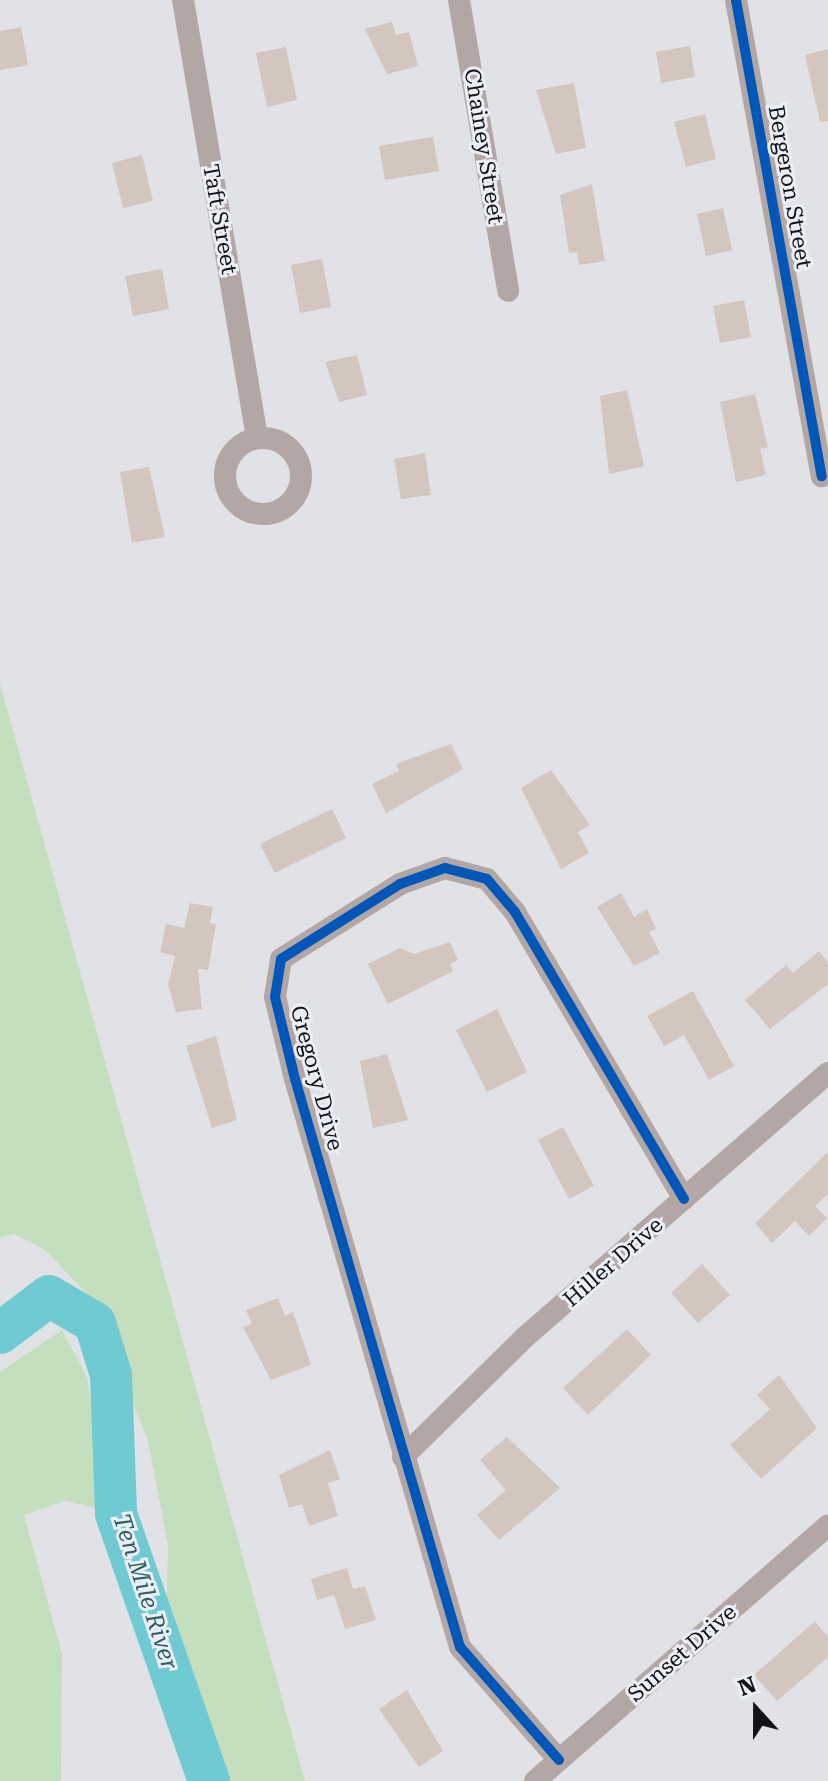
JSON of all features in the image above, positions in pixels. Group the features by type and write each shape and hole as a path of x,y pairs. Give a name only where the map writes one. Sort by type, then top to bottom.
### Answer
{"street":[{"name":"Taft Street","path":"183,0 257,438"},
{"name":"Chainey Street","path":"459,0 508,291"},
{"name":"Bergeron Street","path":"736,0 822,476"},
{"name":"Gregory Drive","path":"559,1760 460,1647 403,1457 275,997 281,959 400,884 445,868 487,879 515,912 684,1199"},
{"name":"Hiller Drive","path":"403,1457 524,1338 828,1073"},
{"name":"Sunset Drive","path":"535,1781 828,1525"}],"green space":[{"path":"0,684 305,1781 226,1781 166,1640 168,1545 148,1440 88,1295 45,1250 15,1234 0,1237"},
{"path":"62,1330 87,1377 107,1510 65,1501 24,1515 62,1654 61,1781 0,1781 0,1372"}],"building":[{"path":"392,22 396,35 409,32 418,66 387,74 365,29"},
{"path":"21,27 28,65 0,70 0,31"},
{"path":"690,46 695,77 661,83 656,52"},
{"path":"286,47 297,100 267,107 256,53"},
{"path":"828,49 828,121 820,122 805,55"},
{"path":"574,83 586,148 556,154 536,90"},
{"path":"705,114 716,159 686,167 674,122"},
{"path":"433,137 439,171 385,180 379,146"},
{"path":"142,155 153,201 123,208 112,163"},
{"path":"592,184 605,261 579,265 577,252 569,253 560,195"},
{"path":"723,208 732,250 706,256 697,214"},
{"path":"322,259 331,307 300,313 291,265"},
{"path":"162,269 169,309 133,316 125,276"},
{"path":"744,300 751,337 720,343 713,306"},
{"path":"357,355 367,395 339,402 325,362"},
{"path":"627,390 644,466 609,474 600,396"},
{"path":"755,394 768,447 760,449 766,475 736,482 720,402"},
{"path":"425,453 431,495 401,499 394,459"},
{"path":"149,467 165,537 132,543 120,472"},
{"path":"451,744 463,769 386,813 372,784 399,771 396,764"},
{"path":"551,770 590,825 578,832 589,853 561,869 521,788"},
{"path":"332,809 346,838 275,873 260,844"},
{"path":"621,893 634,917 647,909 656,929 649,932 660,953 634,966 597,907"},
{"path":"190,903 213,907 210,923 216,924 208,970 198,969 202,1009 176,1012 168,985 175,956 160,952 166,924 184,928"},
{"path":"450,942 458,960 450,964 453,971 388,1004 368,964 400,948 414,954"},
{"path":"819,951 828,962 828,984 770,1029 745,1000 786,965 793,973"},
{"path":"693,991 734,1066 709,1080 684,1035 664,1046 647,1016"},
{"path":"497,1009 527,1072 487,1092 456,1030"},
{"path":"216,1036 237,1120 212,1128 186,1046"},
{"path":"387,1054 408,1120 373,1128 360,1061"},
{"path":"563,1127 594,1186 569,1199 538,1140"},
{"path":"828,1152 828,1194 815,1206 827,1218 809,1236 795,1221 772,1243 755,1223"},
{"path":"702,1264 730,1295 698,1323 671,1293"},
{"path":"278,1298 285,1316 293,1312 311,1365 271,1380 243,1327 252,1324 246,1310"},
{"path":"627,1329 651,1355 588,1415 563,1388"},
{"path":"779,1375 817,1428 761,1479 730,1445 770,1409 757,1395"},
{"path":"507,1437 560,1488 499,1540 477,1515 506,1490 480,1460"},
{"path":"330,1450 340,1479 328,1483 338,1516 309,1526 302,1504 289,1508 279,1475"},
{"path":"347,1568 353,1589 365,1586 376,1620 345,1629 334,1595 317,1600 311,1579"},
{"path":"815,1621 828,1637 828,1657 777,1701 754,1675"},
{"path":"407,1690 443,1751 419,1767 379,1709"}],"waterway":[{"name":"Ten Mile River","path":"0,1333 49,1296 95,1323 111,1375 116,1514 209,1781"}],"cycle path":[{"path":"736,0 822,476"},
{"path":"559,1760 460,1647 295,1079 275,997 281,959 400,884 445,868 487,879 515,912 684,1199"}]}
